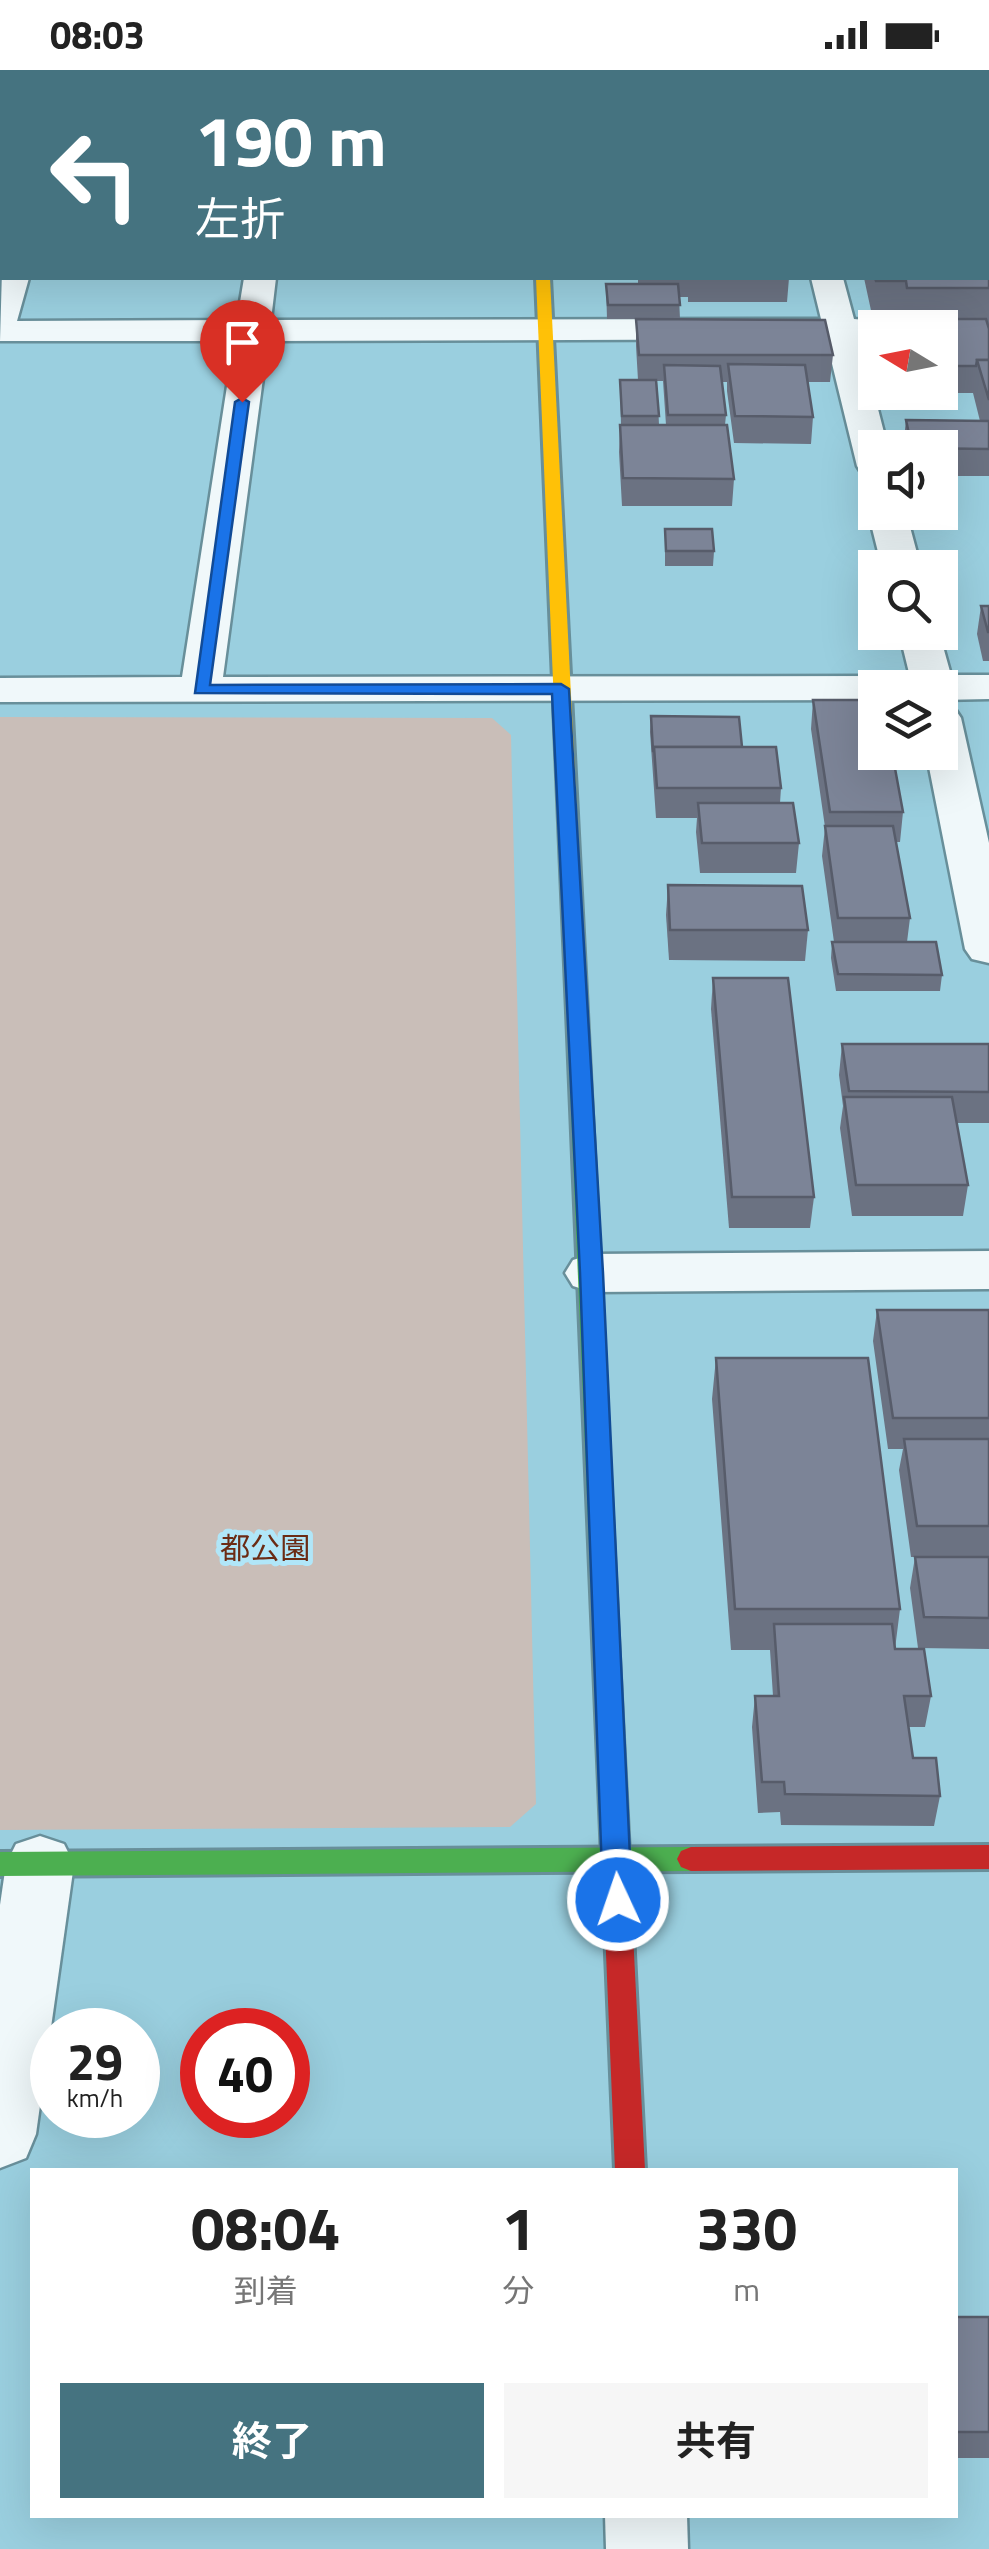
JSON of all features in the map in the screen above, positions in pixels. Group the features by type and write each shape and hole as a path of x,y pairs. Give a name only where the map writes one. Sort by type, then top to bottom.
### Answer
{"street":[{"path":"0,321 12,280"},
{"path":"201,690 260,280"},
{"path":"544,280 630,2168"},
{"path":"827,280 866,430"},
{"path":"0,330 858,329"},
{"path":"958,688 989,687"},
{"path":"0,690 858,688"},
{"path":"951,770 989,949"},
{"path":"592,1273 989,1270"},
{"path":"0,2134 20,1864 989,1857"},
{"path":"646,2518 648,2549"}],"green space":[{"name":"都公園","path":"0,717 492,718 511,735 536,1804 510,1827 0,1830"}],"building":[{"path":"989,280 989,288 907,288 906,281 876,281"},
{"path":"606,284 678,284 680,305 608,305"},
{"path":"636,319 825,320 833,355 639,355"},
{"path":"958,319 986,319 989,360 977,360 976,366 958,366"},
{"path":"977,360 989,360 989,400"},
{"path":"728,364 805,365 813,417 735,416"},
{"path":"664,365 720,366 726,415 668,415"},
{"path":"620,380 656,380 659,416 622,416"},
{"path":"906,420 989,421 989,449 958,449 958,430 908,430"},
{"path":"620,425 727,425 734,479 623,478"},
{"path":"665,529 712,529 714,551 666,551"},
{"path":"981,606 989,606 989,632 988,632"},
{"path":"813,700 858,700 858,770 895,770 903,812 830,812"},
{"path":"651,716 739,717 742,747 654,747 653,751"},
{"path":"654,747 776,747 781,788 657,788"},
{"path":"698,803 793,803 799,843 702,843"},
{"path":"825,826 893,826 910,918 838,918"},
{"path":"668,885 802,886 808,930 670,930"},
{"path":"832,942 936,942 942,975 838,974"},
{"path":"713,978 788,978 814,1197 732,1197"},
{"path":"842,1044 989,1044 989,1092 849,1091"},
{"path":"844,1097 952,1097 968,1185 856,1185"},
{"path":"877,1310 989,1310 989,1418 893,1418"},
{"path":"716,1358 868,1358 900,1609 735,1609"},
{"path":"904,1439 989,1439 989,1526 917,1526"},
{"path":"915,1557 989,1557 989,1618 924,1617"},
{"path":"774,1624 892,1624 895,1649 924,1649 931,1696 904,1696 913,1758 936,1758 940,1796 785,1794 784,1782 762,1782 755,1696 779,1696"},
{"path":"958,2317 989,2317 989,2432 958,2432"}],"traffic: fast":[{"path":"577,1012 610,1737"},
{"path":"0,1864 691,1859"}],"traffic: slow":[{"path":"543,280 577,1012"}],"traffic: jam":[{"path":"610,1737 630,2168"},
{"path":"691,1859 989,1857"}],"route":[{"path":"242,402 201,690 561,689 592,1273 618,1900"}]}
